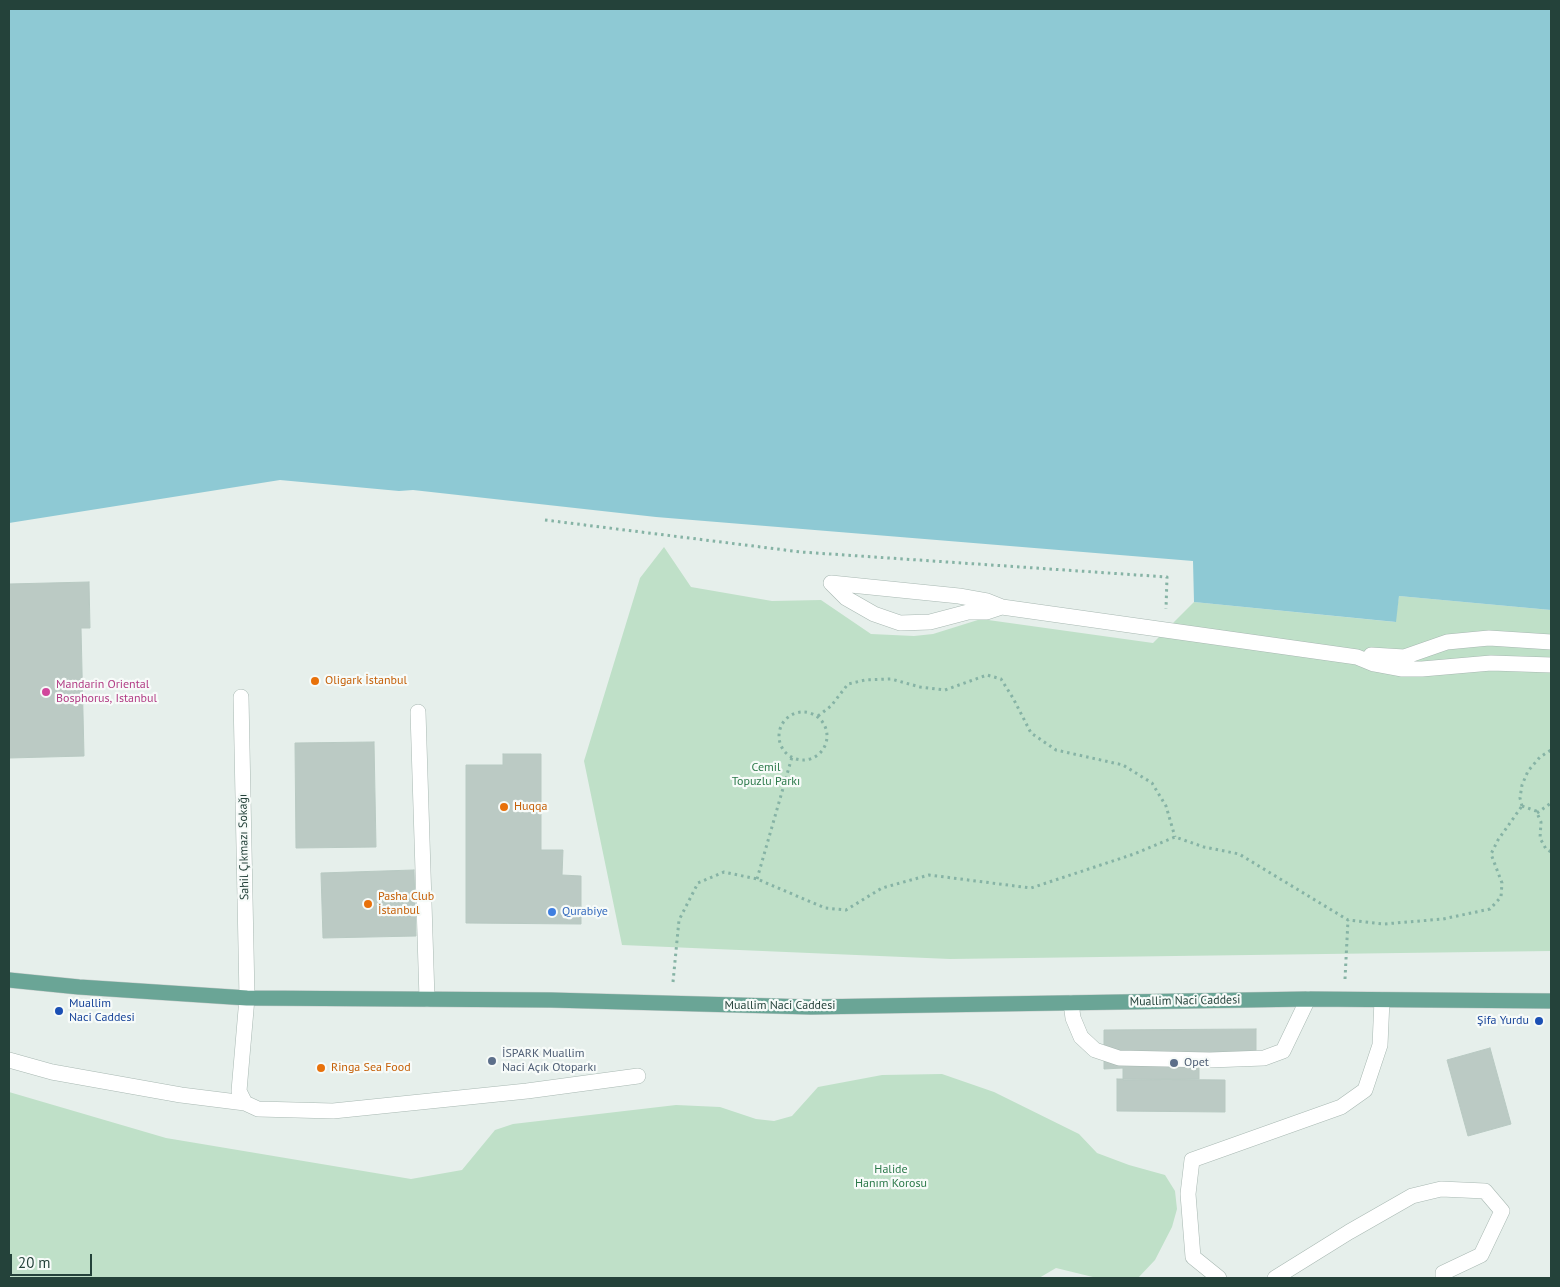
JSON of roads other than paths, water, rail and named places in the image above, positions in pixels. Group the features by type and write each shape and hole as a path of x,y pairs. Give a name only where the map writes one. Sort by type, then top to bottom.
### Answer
{"main road":[{"name":"Muallim Naci Caddesi","path":"9,980 88,988 247,998 427,999 811,1007 1308,999 1551,1001"}],"lane":[{"path":"1002,607 987,612 968,612 930,622 900,623 874,614 846,598 831,583 959,596 987,601 1002,607 1357,657 1374,664 1401,669 1490,663 1551,665"},
{"path":"1357,657 1372,655 1404,657 1447,642 1489,638 1551,642"},
{"name":"Sahil Çıkmazı Sokağı","path":"241,697 247,998 239,1091 245,1103"},
{"path":"418,712 427,999"},
{"path":"1071,1003 1073,1018 1081,1037 1095,1050 1119,1058 1210,1060 1264,1058 1282,1051 1308,999"},
{"path":"1220,1278 1193,1257 1188,1194 1192,1160 1341,1107 1365,1090 1380,1045 1382,1000"},
{"path":"9,1060 52,1072 245,1103 258,1109 333,1111 527,1091 638,1076"},
{"path":"1275,1278 1412,1196 1441,1190 1485,1192 1502,1211 1486,1246 1481,1255 1444,1273 1443,1278"}],"water":[{"path":"9,9 1551,9 1551,610 1399,596 1396,622 1194,602 1193,561 656,517 413,490 399,491 280,480 9,523"}],"place":[{"name":"Oligark İstanbul","path":"315,681"},
{"name":"Mandarin Oriental Bosphorus, Istanbul","path":"46,692"},
{"name":"Huqqa","path":"504,807"},
{"name":"Pasha Club İstanbul","path":"368,904"},
{"name":"Qurabiye","path":"552,912"},
{"name":"Muallim Naci Caddesi","path":"59,1011"},
{"name":"Şifa Yurdu","path":"1539,1021"},
{"name":"İSPARK Muallim Naci Açık Otoparkı","path":"492,1061"},
{"name":"Opet","path":"1174,1063"},
{"name":"Ringa Sea Food","path":"321,1068"}],"park label":[{"name":"Cemil Topuzlu Parkı","path":"766,775"},
{"name":"Halide Hanım Korosu","path":"891,1177"}]}
